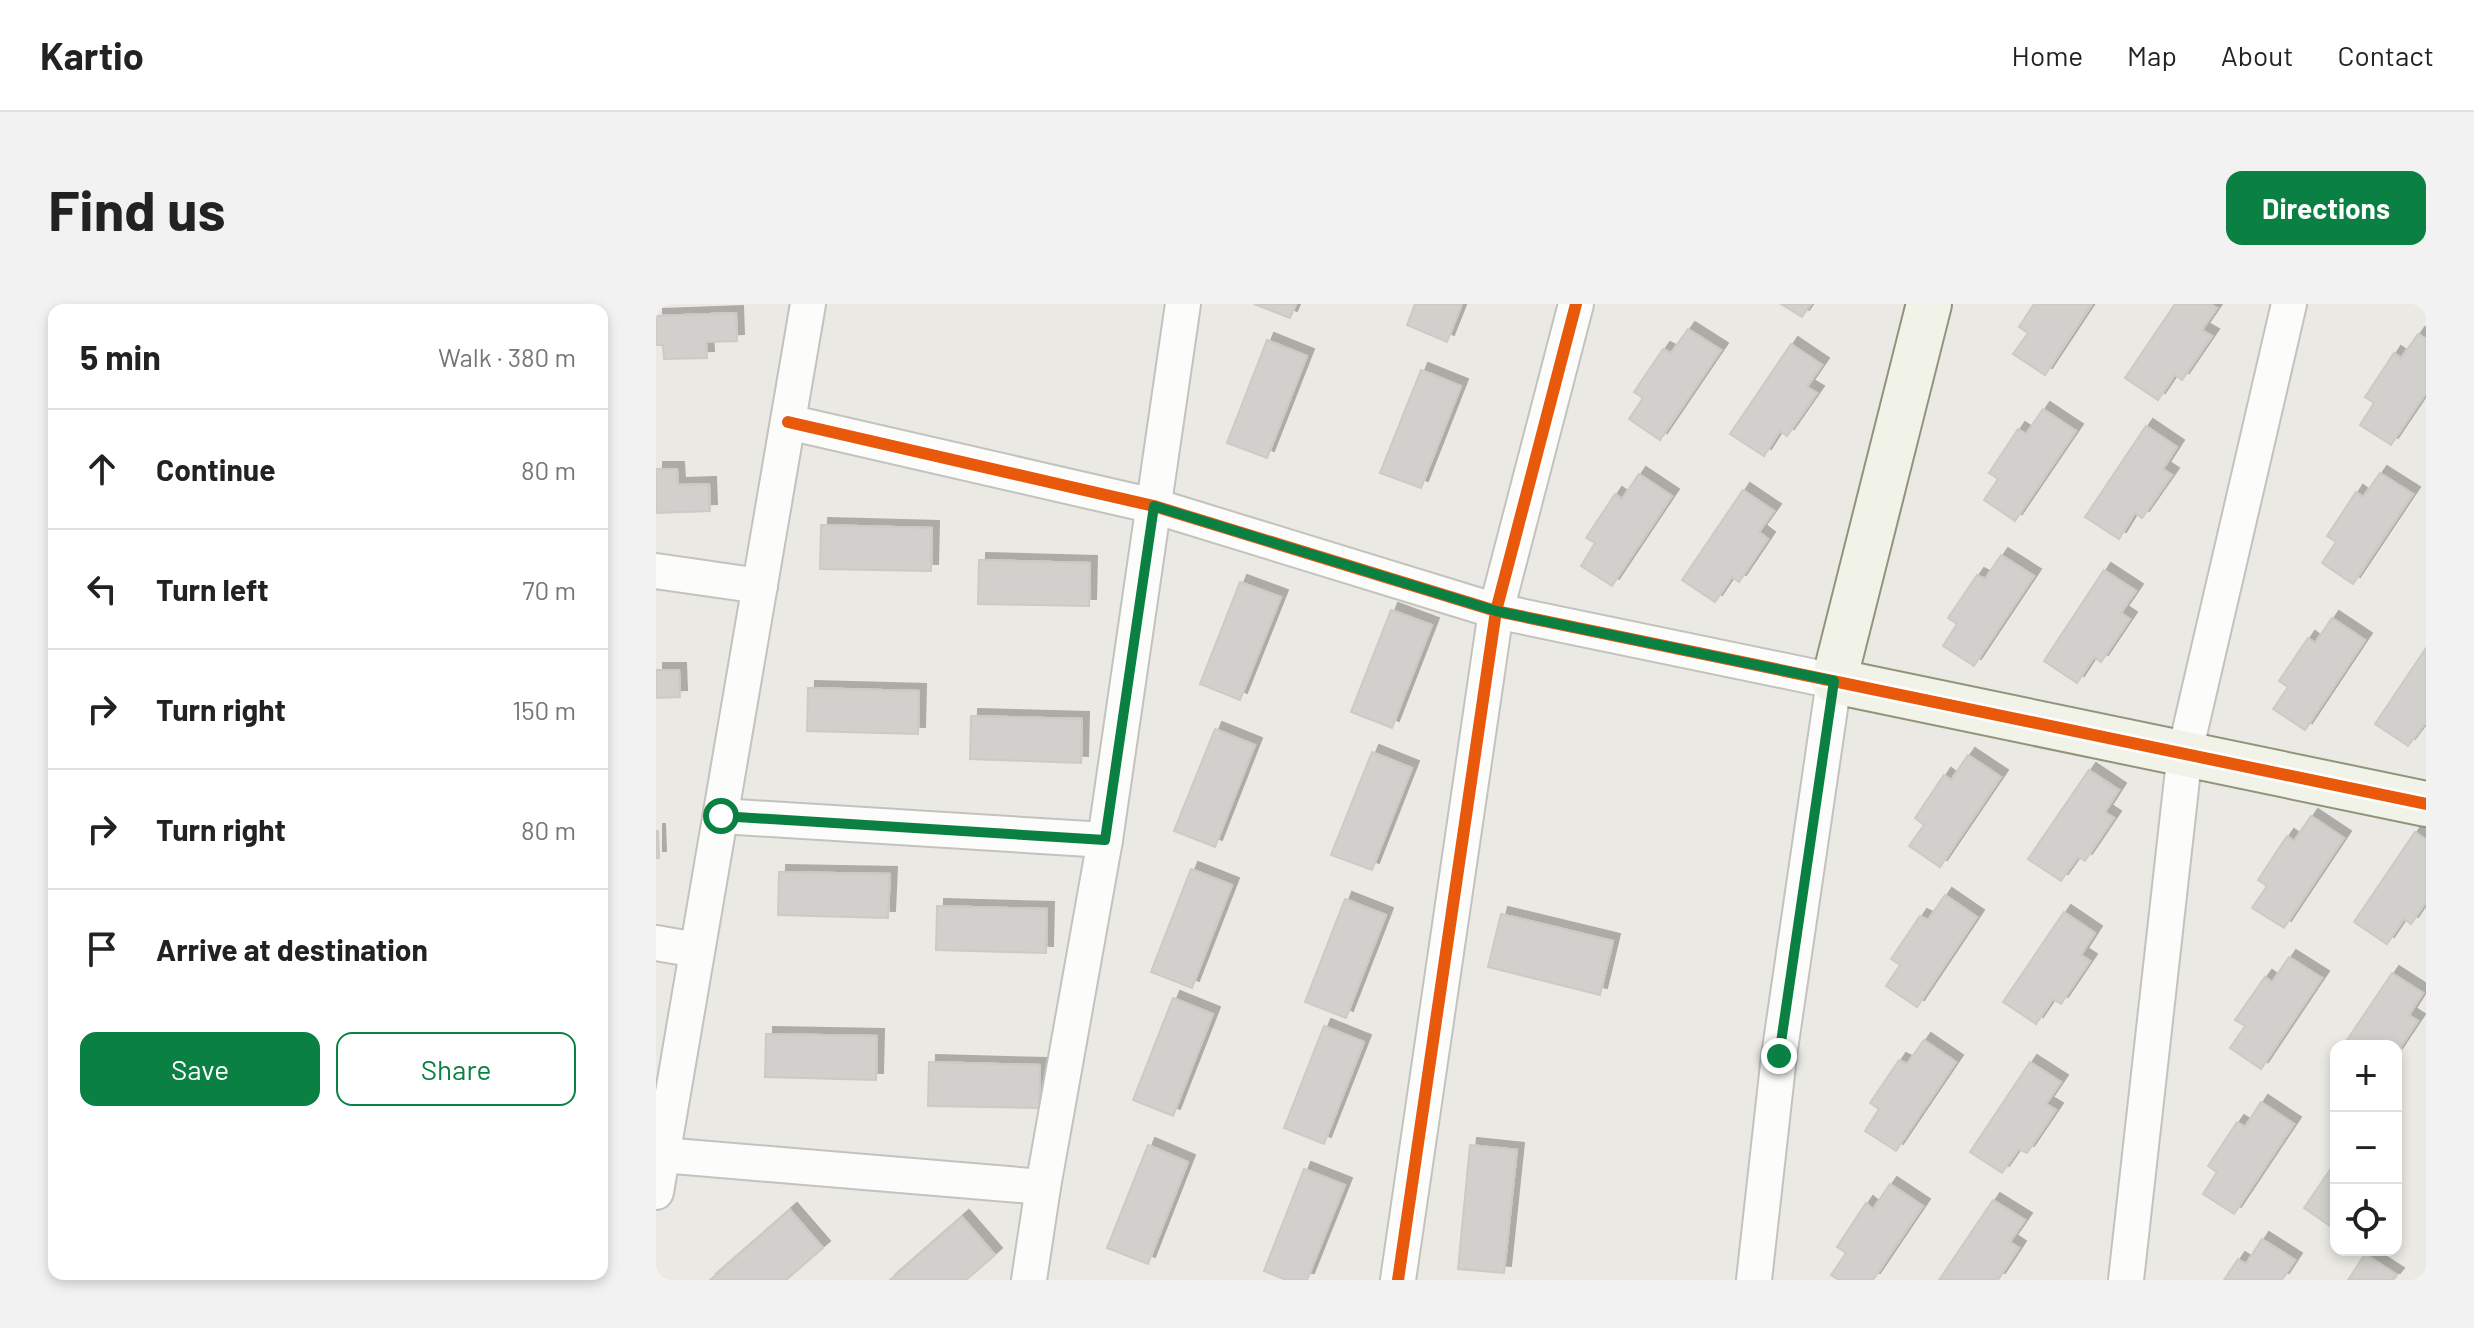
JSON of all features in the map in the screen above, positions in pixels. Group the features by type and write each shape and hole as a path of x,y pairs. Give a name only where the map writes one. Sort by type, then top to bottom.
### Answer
{"street":[{"path":"656,1192 808,304"},
{"path":"1029,1280 1105,840 1183,304"},
{"path":"1398,1280 1496,611 1576,304"},
{"path":"1754,1280 1779,1056 1834,681 1929,304"},
{"path":"2126,1280 2185,752 2289,304"},
{"path":"788,422 1154,506 1496,611 2426,804"},
{"path":"656,571 760,586"},
{"path":"721,816 1105,840"},
{"path":"656,943 697,950"},
{"path":"662,1155 1043,1187"}],"building":[{"path":"1254,304 1296,304 1290,318"},
{"path":"1415,304 1462,304 1447,342 1407,325"},
{"path":"1781,304 1811,304 1802,317"},
{"path":"2034,304 2092,304 2045,375 2013,354 2028,333 2019,327"},
{"path":"2175,304 2210,304 2217,308 2202,330 2212,336 2182,380 2175,375 2158,400 2125,378"},
{"path":"736,313 737,341 706,342 707,358 664,359 663,345 656,345 656,316"},
{"path":"1688,329 1721,350 1660,440 1629,419 1643,398 1634,392 1663,349 1671,353"},
{"path":"2418,334 2426,339 2426,393 2391,445 2360,425 2374,403 2365,397 2394,353 2401,358"},
{"path":"1267,340 1307,356 1267,458 1227,443"},
{"path":"1791,344 1822,365 1807,387 1817,393 1787,436 1780,431 1764,456 1730,434"},
{"path":"1421,370 1461,386 1421,488 1380,473"},
{"path":"2043,409 2076,431 2015,521 1984,500 1998,479 1989,473 2018,429 2026,434"},
{"path":"2146,426 2177,447 2163,469 2172,475 2142,518 2135,513 2119,539 2085,517"},
{"path":"656,469 677,469 678,485 709,484 710,511 656,513"},
{"path":"2380,473 2413,494 2353,584 2322,563 2336,542 2327,536 2356,492 2363,497"},
{"path":"1639,474 1672,496 1612,586 1581,566 1595,543 1586,538 1615,494 1622,499"},
{"path":"1743,490 1774,511 1759,532 1768,539 1739,582 1732,577 1715,602 1682,580"},
{"path":"821,525 932,528 931,571 820,569"},
{"path":"2001,555 2034,576 1974,666 1943,646 1957,624 1948,618 1977,575 1985,579"},
{"path":"979,560 1090,563 1089,606 978,604"},
{"path":"2104,570 2136,591 2121,613 2130,619 2101,662 2094,657 2077,683 2044,661"},
{"path":"1240,582 1281,597 1240,700 1200,684"},
{"path":"1391,610 1432,625 1392,728 1351,712"},
{"path":"2332,618 2365,640 2305,730 2273,709 2288,687 2279,681 2308,638 2315,643"},
{"path":"2426,648 2426,722 2408,746 2375,724"},
{"path":"656,670 679,670 680,697 656,698"},
{"path":"808,688 919,691 918,734 807,731"},
{"path":"971,716 1082,719 1081,763 970,759"},
{"path":"1215,729 1255,745 1215,847 1174,831"},
{"path":"1372,752 1412,768 1372,870 1331,855"},
{"path":"1968,755 2001,777 1940,867 1909,846 1924,825 1915,818 1944,775 1951,780"},
{"path":"2089,770 2119,790 2105,812 2114,818 2085,861 2078,857 2061,881 2028,859"},
{"path":"2311,816 2344,838 2284,928 2252,908 2267,886 2258,880 2287,836 2294,841"},
{"path":"658,831 659,858 656,858"},
{"path":"2415,832 2426,840 2426,902 2411,924 2404,919 2387,944 2354,922"},
{"path":"1191,869 1232,885 1192,988 1151,972"},
{"path":"779,872 890,874 888,918 778,915"},
{"path":"1945,895 1977,917 1917,1007 1886,986 1900,965 1891,959 1920,916 1928,920"},
{"path":"1345,899 1386,915 1346,1018 1305,1002"},
{"path":"937,906 1047,909 1046,953 936,950"},
{"path":"2064,912 2095,933 2081,955 2090,961 2061,1004 2053,999 2036,1024 2003,1002"},
{"path":"1501,914 1613,941 1600,995 1488,967"},
{"path":"2289,957 2322,978 2261,1069 2230,1048 2245,1026 2235,1020 2265,977 2272,982"},
{"path":"2392,973 2423,993 2409,1015 2418,1021 2402,1045 2402,1040 2347,1040"},
{"path":"1173,998 1213,1014 1173,1116 1133,1100"},
{"path":"1324,1026 1364,1042 1324,1144 1284,1128"},
{"path":"766,1034 877,1036 876,1080 765,1077"},
{"path":"1924,1040 1956,1062 1896,1151 1865,1131 1879,1109 1870,1103 1899,1060 1907,1064"},
{"path":"929,1062 1040,1065 1039,1108 928,1106"},
{"path":"2030,1062 2061,1082 2046,1104 2056,1110 2027,1153 2019,1149 2002,1173 1970,1152"},
{"path":"2261,1102 2294,1124 2234,1214 2203,1194 2217,1172 2208,1166 2237,1122 2245,1127"},
{"path":"1148,1145 1188,1162 1148,1264 1107,1248"},
{"path":"1470,1145 1517,1150 1504,1273 1458,1269"},
{"path":"1304,1169 1345,1185 1307,1280 1286,1280 1264,1271"},
{"path":"2330,1170 2330,1226 2304,1208"},
{"path":"1890,1184 1923,1206 1873,1280 1839,1280 1831,1275 1846,1253 1837,1247 1866,1203 1873,1209"},
{"path":"1993,1200 2025,1220 2010,1242 2019,1248 1998,1280 1939,1280"},
{"path":"790,1210 823,1248 786,1280 710,1280"},
{"path":"962,1217 995,1255 966,1280 890,1280"},
{"path":"2262,1239 2295,1260 2282,1280 2224,1280 2238,1259 2246,1264"},
{"path":"2364,1256 2397,1275 2393,1280 2348,1280"}],"cycle path":[{"path":"1398,1280 1496,611 1576,304"},
{"path":"788,422 1154,506 1496,611 2426,804"}],"route":[{"path":"721,816 1105,840 1154,506 1496,611 1834,681 1779,1056"}]}
